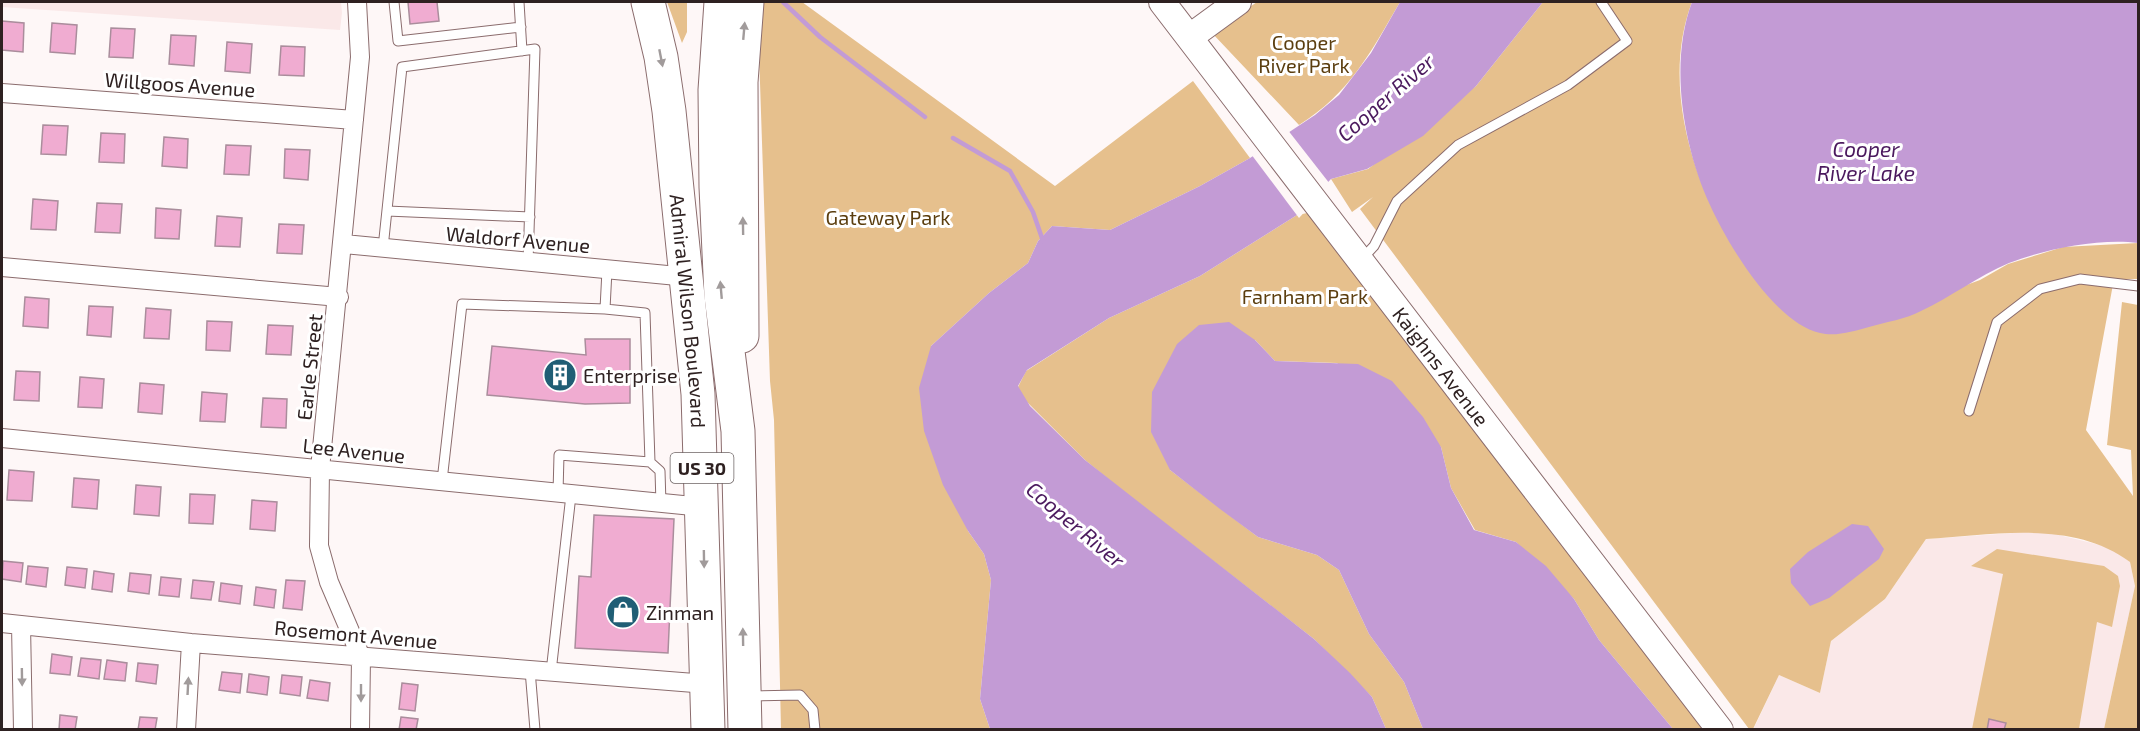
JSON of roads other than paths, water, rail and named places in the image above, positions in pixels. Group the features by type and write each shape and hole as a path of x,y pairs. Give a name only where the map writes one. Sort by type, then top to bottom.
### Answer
{"highway":[{"name":"Admiral Wilson Boulevard","path":"648,2 666,84 681,208 698,394 708,729"},
{"path":"681,208 693,133 699,2"},
{"name":"Admiral Wilson Boulevard","path":"721,2 714,100 717,226 721,296 738,431 745,729"},
{"path":"738,431 744,296 741,82 747,2"}],"main road":[{"path":"1190,37 1238,2"},
{"name":"Kaighns Avenue","path":"1170,4 1190,37 1720,729"}],"street":[{"name":"Earle Street","path":"357,2 360,57 321,469 319,546 329,582 361,657 360,729"},
{"name":"Willgoos Avenue","path":"2,93 354,120"},
{"name":"Waldorf Avenue","path":"344,244 688,277"},
{"path":"2,267 339,297"},
{"name":"Lee Avenue","path":"2,438 703,507"},
{"name":"Rosemont Avenue","path":"2,623 191,643 707,684"},
{"path":"21,625 22,729"},
{"path":"186,729 191,643"}],"lane":[{"path":"393,2 398,40 521,27"},
{"path":"519,2 522,51"},
{"path":"1361,260 1374,246 1397,201 1458,145 1568,85 1627,41 1601,2"},
{"path":"383,248 402,67 535,49 528,262"},
{"path":"387,211 530,217"},
{"path":"605,309 607,270"},
{"path":"1969,411 1997,322 2040,289 2080,279 2139,286"},
{"path":"442,482 462,304 605,309 645,314 650,462"},
{"path":"551,672 565,494 559,455 650,462 660,471 661,504"},
{"path":"530,670 535,729"},
{"path":"744,696 800,695 813,710 815,729"}],"water":[{"name":"Cooper River","path":"1400,2 1543,2 1476,86 1423,136 1367,169 1331,179 1297,215 1200,276 1109,318 1027,370 1018,386 1030,406 1085,460 1314,639 1372,697 1386,729 990,729 980,699 991,580 984,554 968,531 943,485 924,431 919,388 931,346 989,293 1028,263 1038,241 1052,226 1110,230 1200,186 1250,158 1315,115 1339,95 1371,53"},
{"name":"Cooper River Lake","path":"1692,2 2138,2 2138,243 2090,243 2023,258 1998,268 1915,314 1857,330 1826,334 1803,326 1770,299 1755,280 1718,222 1701,182 1686,131 1680,78 1681,51"},
{"path":"1229,322 1255,340 1275,361 1358,364 1392,381 1423,417 1441,447 1451,488 1474,530 1516,542 1546,566 1574,599 1599,640 1673,729 1423,729 1404,682 1369,634 1339,570 1317,555 1258,537 1170,470 1151,432 1152,392 1177,344 1199,325"},
{"path":"1852,524 1868,526 1884,549 1879,559 1829,598 1810,606 1791,583 1790,569 1808,552"}],"waterway":[{"path":"783,2 820,37 925,117"},
{"path":"953,138 1010,171 1033,212 1043,241"}],"place":[{"name":"Enterprise","path":"560,375"},
{"name":"Zinman","path":"623,612"}],"park label":[{"name":"Cooper River Park","path":"1304,54"},
{"name":"Gateway Park","path":"888,217"},
{"name":"Farnham Park","path":"1305,296"}]}
